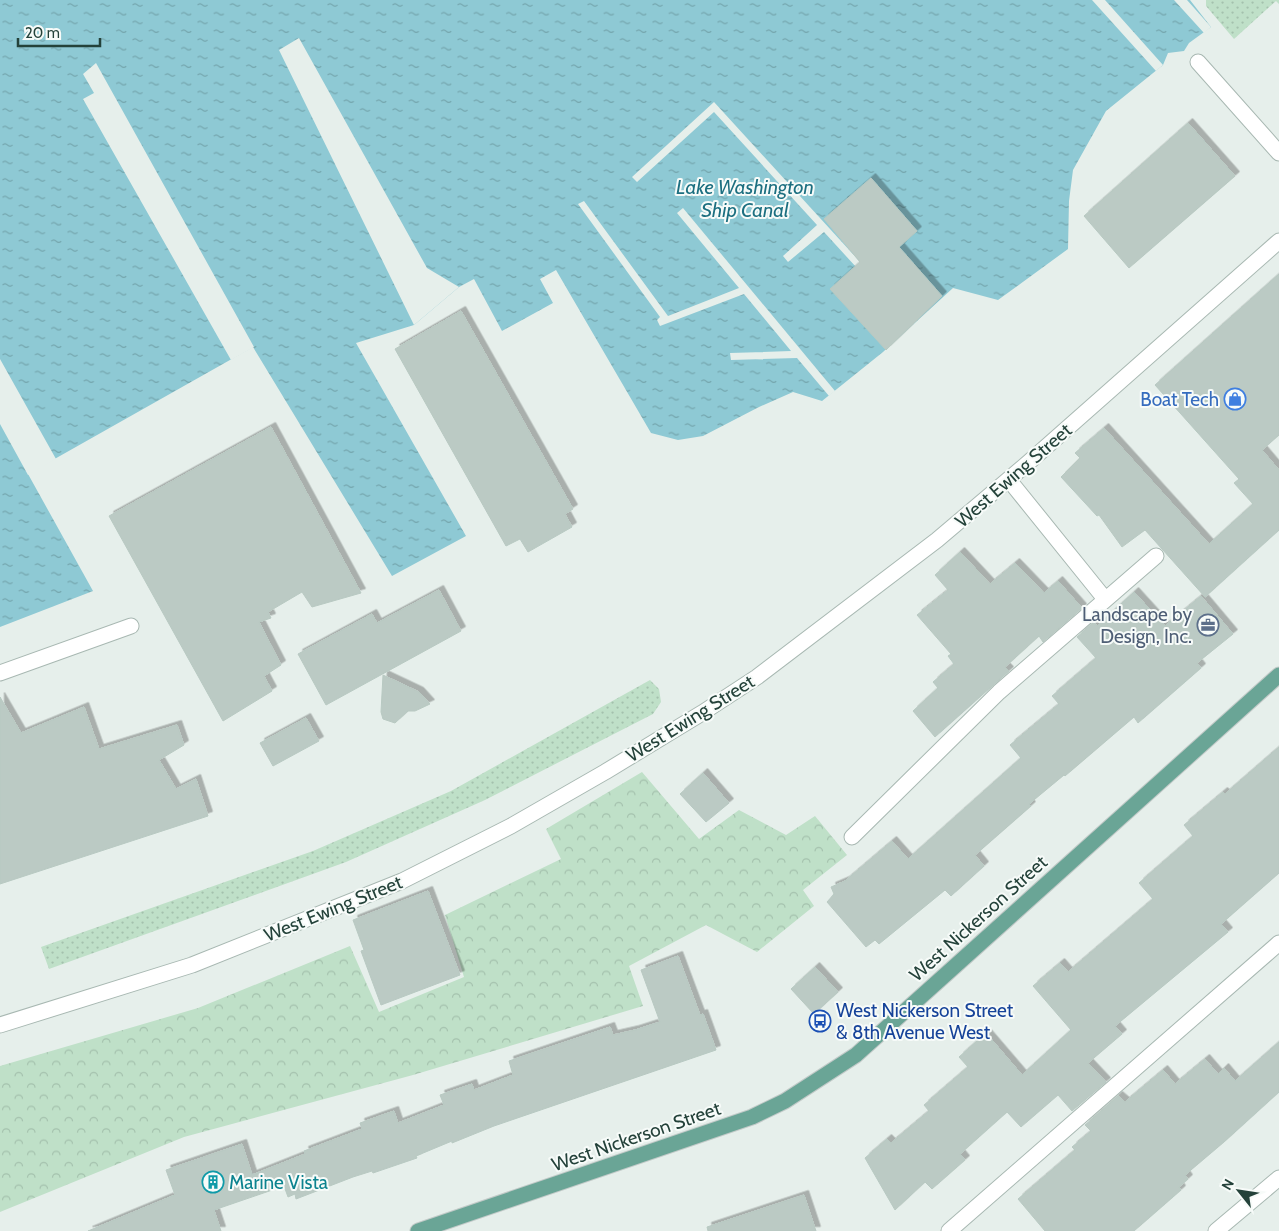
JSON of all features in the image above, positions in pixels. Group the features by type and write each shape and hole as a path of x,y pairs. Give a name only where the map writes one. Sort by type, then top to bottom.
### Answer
{"main road":[{"name":"West Nickerson Street","path":"418,1231 752,1117 785,1101 856,1054 1279,675"}],"street":[{"path":"1198,62 1279,153"},
{"name":"West Ewing Street","path":"0,1025 192,965 402,881 511,826 685,724 757,677 937,540 1009,480 1279,242"},
{"path":"1009,480 1105,599"},
{"path":"852,837 999,692 1156,556"},
{"path":"0,673 131,626"},
{"path":"949,1231 1279,943"},
{"path":"1216,1231 1279,1178"}],"green space":[{"path":"1206,0 1279,0 1279,4 1276,1 1234,39 1206,6"},
{"path":"650,680 659,689 661,702 653,714 485,800 346,862 49,969 41,947 313,851 451,791"},
{"path":"642,772 699,839 739,810 786,835 815,816 847,855 803,890 814,906 757,952 706,925 629,966 643,1006 413,1075 184,1137 0,1212 0,1066 198,1008 350,946 379,1012 464,977 445,915 561,859 546,829"}],"water":[{"name":"Lake Washington Ship Canal","path":"0,0 1190,0 1211,27 1189,43 1184,51 1168,53 1163,65 1106,111 1073,170 1069,201 1068,249 998,300 953,288 883,352 822,401 793,392 703,436 678,440 651,433 556,270 540,279 553,303 502,331 474,279 459,287 414,325 356,343 466,536 392,576 253,347 28,474 93,591 0,627"}],"pier":[{"path":"1092,0 1105,0 1163,65 1156,71"},
{"path":"1174,0 1187,0 1211,27 1204,33"},
{"path":"299,38 427,268 459,287 414,325 279,50"},
{"path":"96,63 254,347 231,360 83,99 94,93 83,74"},
{"path":"714,102 915,322 910,326 824,232 788,262 783,256 817,225 714,112 637,182 632,177"},
{"path":"584,201 668,316 739,288 677,213 683,208 835,391 829,396 797,358 731,360 730,353 791,351 744,294 660,326 657,320 660,317 578,204"},
{"path":"0,359 56,459 28,475 0,424"}],"building":[{"path":"1188,123 1235,176 1129,268 1084,216"},
{"path":"871,178 917,231 899,247 942,296 886,350 830,289 860,262 824,219"},
{"path":"1279,274 1279,435 1262,450 1279,470 1279,530 1205,597 1145,530 1122,547 1099,515 1097,516 1061,477 1080,458 1075,453 1104,428 1209,544 1253,504 1234,483 1239,479 1155,385"},
{"path":"461,311 573,509 565,514 572,527 528,552 520,539 506,546 395,349"},
{"path":"271,427 361,593 312,607 302,592 268,612 271,618 259,622 281,665 264,676 272,691 223,721 109,516"},
{"path":"960,552 990,584 1015,563 1044,593 1058,581 1082,608 1043,642 1039,636 1005,667 1009,671 935,737 913,711 938,688 933,682 954,664 948,656 951,654 917,615 948,590 935,575"},
{"path":"439,590 461,631 326,705 298,654 372,614 377,623"},
{"path":"1134,592 1165,626 1201,596 1233,634 1197,663 1201,668 1138,723 1134,717 1029,804 1031,806 975,855 984,866 951,896 945,890 879,944 875,940 866,947 827,902 834,894 831,887 845,881 892,841 908,859 1021,758 1010,745 1059,704 1052,696 1096,658 1077,637 1094,622 1097,626"},
{"path":"383,675 419,692 430,704 415,711 408,711 395,723 383,719 381,712"},
{"path":"0,697 21,733 84,707 99,749 177,725 184,745 159,760 176,789 196,779 208,816 0,884"},
{"path":"306,718 319,741 273,766 260,743"},
{"path":"1279,747 1279,873 1221,924 1228,932 1115,1026 1122,1034 1088,1063 1106,1082 1072,1111 1058,1095 1021,1127 1007,1112 960,1154 965,1160 932,1189 925,1182 895,1210 865,1158 887,1139 891,1143 929,1111 924,1105 968,1067 959,1057 986,1033 1022,1075 1071,1030 1033,986 1060,963 1068,972 1153,899 1139,883 1193,836 1184,825 1223,792 1225,794"},
{"path":"703,773 729,803 706,822 680,794"},
{"path":"428,891 460,975 381,1005 361,951 364,950 353,920"},
{"path":"678,956 700,1015 703,1014 716,1050 494,1126 452,1143 452,1141 416,1156 417,1158 373,1173 372,1171 353,1177 296,1199 295,1194 288,1197 284,1186 214,1210 221,1231 88,1231 175,1195 166,1170 242,1144 252,1175 305,1154 304,1151 362,1129 360,1123 394,1111 398,1123 444,1105 440,1095 472,1084 474,1090 513,1075 509,1061 610,1027 613,1035 660,1022 641,970"},
{"path":"815,967 838,992 814,1014 791,989"},
{"path":"1279,1042 1279,1092 1185,1175 1188,1179 1179,1187 1181,1190 1134,1231 1045,1231 1018,1199 1075,1150 1072,1147 1091,1131 1085,1125 1118,1096 1125,1102 1163,1070 1175,1084 1205,1059 1218,1074 1224,1068 1235,1081"},
{"path":"804,1195 816,1231 708,1231 707,1227"}],"place":[{"name":"Boat Tech","path":"1235,399"},
{"name":"Landscape by Design, Inc.","path":"1208,625"},
{"name":"West Nickerson Street & 8th Avenue West","path":"820,1021"},
{"name":"Marine Vista","path":"213,1182"}]}
